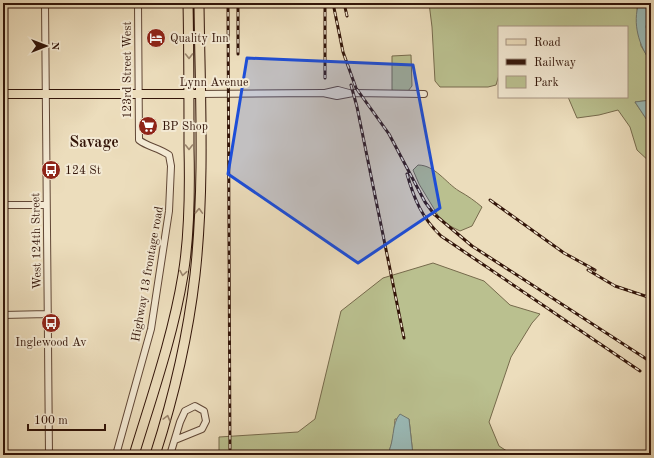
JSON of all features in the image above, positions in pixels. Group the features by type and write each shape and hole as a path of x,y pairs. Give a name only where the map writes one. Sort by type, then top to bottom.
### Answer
{"highway":[{"path":"134,455 178,303 184,273 188,235 190,186 188,3"},
{"path":"156,455 167,418 188,326 195,274 200,174 199,3"}],"main road":[{"name":"Lynn Avenue","path":"3,94 200,94"}],"street":[{"name":"West 124th Street","path":"45,3 49,455"},
{"name":"123rd Street West","path":"138,3 139,140 146,146 158,148"},
{"name":"Lynn Avenue","path":"200,94 323,94 337,96 351,94 424,94"},
{"name":"Highway 13 frontage road","path":"116,455 151,329 165,243 169,211 171,166 169,155 158,148"},
{"path":"3,205 46,206"},
{"path":"3,315 48,314"},
{"path":"170,455 175,440 185,411 195,406 204,411 206,421 202,429 175,440"}],"highlighted area":[{"path":"247,58 413,65 440,208 358,263 228,174"}],"green space":[{"path":"429,3 639,3 637,8 641,46 651,62 651,100 635,102 651,126 651,163 637,150 630,127 618,110 599,115 577,118 568,98 628,98 628,26 498,26 498,78 496,85 488,87 440,87 435,81"},
{"path":"411,55 412,86 408,91 395,92 392,90 392,56"},
{"path":"418,165 435,171 454,188 482,207 472,226 460,231 442,222 419,184 413,170"},
{"path":"433,263 484,281 510,305 540,314 532,323 511,357 489,422 499,446 513,455 413,455 409,419 395,419 392,442 387,455 219,455 219,437 298,432 315,419 341,311 383,278"}],"water":[{"path":"639,3 651,3 646,27 651,44 651,62 643,49 638,34 636,18"},
{"path":"651,100 651,126 635,102"},
{"path":"400,414 409,419 413,455 387,455 391,445 395,423"}],"railway":[{"path":"228,3 230,455"},
{"path":"238,3 238,54"},
{"path":"325,3 325,78"},
{"path":"333,3 343,52 356,88 389,134 425,202 434,214 472,246 651,362"},
{"path":"344,3 347,16"},
{"path":"351,85 357,107 404,338"},
{"path":"407,174 420,208 434,229 441,236 640,371"},
{"path":"490,200 564,253 595,270"},
{"path":"588,270 615,286 651,298"}],"place":[{"name":"Quality Inn","path":"156,38"},
{"name":"BP Shop","path":"148,126"},
{"name":"124 St","path":"51,170"},
{"name":"Inglewood Av","path":"51,323"}],"district":[{"name":"Savage","path":"94,141"}]}
